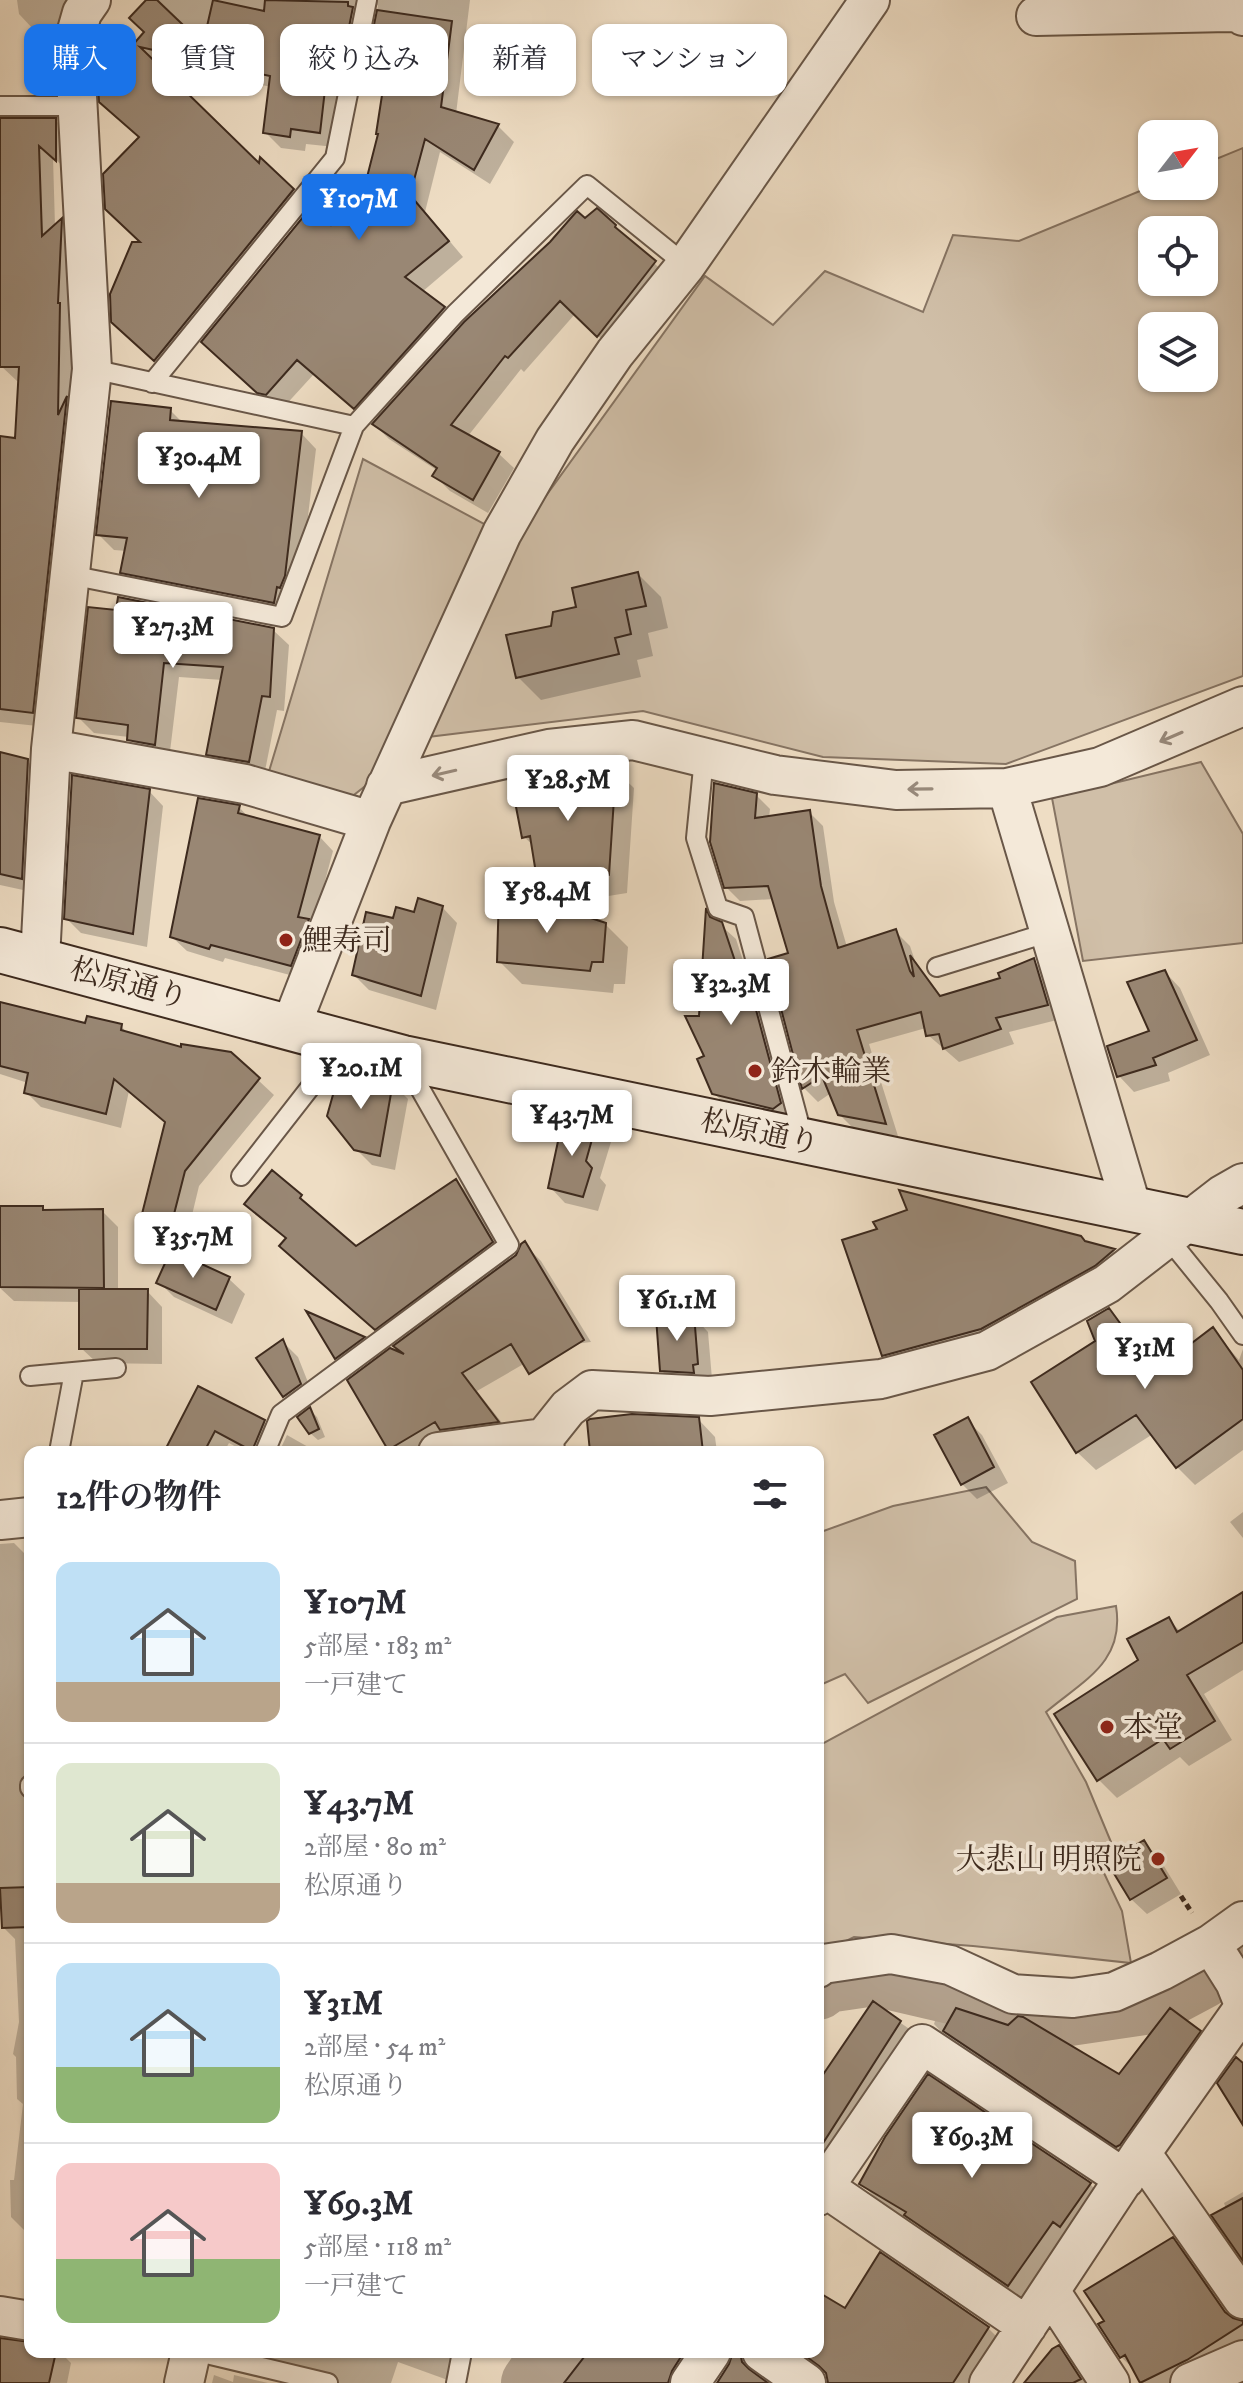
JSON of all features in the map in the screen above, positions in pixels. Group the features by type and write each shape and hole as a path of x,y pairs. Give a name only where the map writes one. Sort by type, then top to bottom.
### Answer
{"main road":[{"name":"松原通り","path":"20,954 403,1058 1132,1209 1177,1229 1243,1232"}],"street":[{"path":"20,954 51,749 92,369 74,41 82,13 91,0"},
{"path":"291,1026 371,821 502,533 555,440 615,353 686,265 870,0"},
{"path":"1036,16 1237,11"},
{"path":"386,786 549,749 633,740 775,775 896,790 1007,788 1100,767 1243,706"},
{"path":"51,749 245,784 371,821"},
{"path":"1007,788 1132,1209"},
{"path":"544,1445 568,1408 592,1390 710,1396 866,1381 987,1351 1107,1284 1177,1229 1243,1183"},
{"path":"0,1520 24,1518"},
{"path":"989,2383 1133,2166 1230,1978 1243,1921"},
{"path":"824,1964 891,1954 950,1965 1013,1994 1073,1998 1230,1978"},
{"path":"824,2187 922,2044 1133,2166 1243,2299"},
{"path":"824,2193 1027,2326"},
{"path":"1050,2291 1110,2383"},
{"path":"0,2316 24,2320"},
{"path":"184,2383 190,2358"},
{"path":"690,2383 707,2358"},
{"path":"771,2358 806,2383"},
{"path":"1190,2383 1243,2360"}],"lane":[{"path":"152,383 335,158 367,0"},
{"path":"0,106 76,106"},
{"path":"70,575 282,617 354,426 455,314 587,185 686,265"},
{"path":"92,369 354,426"},
{"path":"704,758 696,838 718,908 744,917 798,1119"},
{"path":"937,967 1050,932"},
{"path":"241,1176 344,1044"},
{"path":"268,1446 281,1414 509,1245 403,1058"},
{"path":"1177,1229 1219,1301 1243,1335"},
{"path":"30,1376 116,1368"},
{"path":"60,1446 74,1372"},
{"path":"223,2358 328,2383"},
{"path":"456,2383 461,2358"}],"shaded area":[{"path":"1243,148 1243,676 1006,764 823,757 643,711 428,737 341,805 267,778 363,459 514,540 705,276 773,325 825,271 923,312 953,235 1019,241 1138,192 1138,200 1218,200 1218,158"},
{"path":"1201,762 1243,834 1243,943 1083,961 1052,798"},
{"path":"986,1487 1032,1542 1075,1561 1077,1599 868,1703 845,1674 824,1683 824,1531 893,1506"},
{"path":"1116,1606 1117,1625 1108,1656 1087,1679 1046,1712 1086,1782 1111,1842 1095,1854 1122,1911 1131,1963 854,1937 824,1952 824,1743 1057,1617"}],"building":[{"path":"146,0 157,0 182,24 152,24 152,50 140,47 152,59 152,96 190,96 259,163 260,157 294,189 154,361 111,322 110,294 132,242 140,242 105,209 103,174 139,137 99,102 99,96 136,96 136,41 144,32 129,18"},
{"path":"213,0 264,11 265,0 348,2 348,6 353,7 350,24 280,24 280,96 324,96 320,133 291,129 290,137 263,133 270,76 264,75 264,24 208,24"},
{"path":"377,10 452,21 448,52 448,24 374,24"},
{"path":"382,96 442,96 441,107 499,124 474,170 425,139 410,195 449,241 405,277 445,307 354,409 297,360 266,395 257,393 201,342 312,206 331,225 363,193"},
{"path":"0,118 56,118 56,161 39,146 42,236 62,218 58,415 67,396 33,713 0,709 0,436 15,438 19,367 0,367"},
{"path":"597,208 656,261 597,337 560,301 508,358 505,356 451,425 500,452 473,500 432,476 437,468 372,424 464,322 550,242 577,211 585,218"},
{"path":"111,401 171,408 170,420 302,431 285,576 280,588 277,587 274,603 120,573 127,538 96,535"},
{"path":"638,572 646,606 626,610 631,634 615,638 619,654 516,678 506,635 551,626 553,612 576,607 572,588"},
{"path":"118,597 274,628 270,697 262,696 249,762 206,755 223,667 164,663 155,745 127,740 128,725 76,718 88,607 116,610"},
{"path":"0,752 28,759 22,879 0,874"},
{"path":"616,768 609,875 538,886 530,836 522,838 511,781 557,772 558,775"},
{"path":"72,775 150,789 133,934 64,919"},
{"path":"714,783 757,793 755,818 810,810 821,886 838,948 896,929 910,971 914,977 910,955 940,996 1000,978 998,973 1034,958 1048,1005 996,1018 1001,1029 943,1049 939,1034 926,1036 921,1012 857,1030 886,1124 838,1115 822,1076 802,1089 768,959 788,953 768,886 724,888 710,842"},
{"path":"198,798 240,805 238,813 320,835 298,917 309,919 291,966 211,945 209,949 170,937"},
{"path":"499,892 518,894 606,923 603,962 592,962 590,971 497,962"},
{"path":"418,898 443,906 421,996 352,975 366,912 393,918 396,907 414,912"},
{"path":"706,908 710,917 722,922 737,967 744,965 781,1103 773,1109 712,1094 697,1059 704,1056 685,1016 699,1016"},
{"path":"1165,970 1197,1040 1153,1058 1156,1065 1117,1077 1107,1046 1149,1031 1127,982"},
{"path":"0,1002 85,1023 87,1016 122,1024 121,1030 181,1047 181,1044 231,1052 260,1078 185,1171 172,1222 142,1214 165,1122 114,1079 106,1114 24,1093 28,1073 0,1066"},
{"path":"340,1070 393,1082 380,1156 354,1150 327,1116"},
{"path":"563,1118 596,1125 586,1161 592,1168 583,1197 548,1188"},
{"path":"272,1170 356,1246 456,1179 493,1242 375,1330 279,1246 286,1238 244,1204"},
{"path":"899,1190 1081,1236 1085,1241 1115,1249 1095,1266 981,1329 882,1356 842,1240 877,1229 873,1222 907,1210"},
{"path":"0,1206 43,1206 43,1210 103,1209 104,1288 0,1287"},
{"path":"525,1241 584,1340 529,1374 511,1344 462,1373 499,1422 440,1430 435,1422 395,1446 386,1446 347,1380 390,1348 404,1354 393,1346 516,1255"},
{"path":"171,1250 230,1277 216,1310 156,1283"},
{"path":"79,1289 148,1289 147,1349 79,1349"},
{"path":"1109,1308 1155,1371 1213,1327 1243,1370 1243,1419 1176,1468 1136,1415 1076,1453 1031,1382 1095,1341 1087,1321"},
{"path":"306,1311 365,1337 335,1359"},
{"path":"694,1314 698,1364 693,1365 694,1373 660,1371 656,1317"},
{"path":"283,1339 301,1384 283,1397 256,1358"},
{"path":"198,1386 265,1420 254,1446 243,1446 215,1431 207,1446 167,1446"},
{"path":"310,1407 319,1429 309,1434 297,1417"},
{"path":"632,1414 699,1417 702,1446 589,1446 587,1421"},
{"path":"968,1417 994,1467 961,1485 934,1435"},
{"path":"1243,1592 1243,1642 1187,1675 1215,1721 1170,1749 1163,1739 1097,1781 1054,1714 1138,1660 1127,1639 1169,1617 1177,1632"},
{"path":"1144,1840 1167,1878 1130,1900 1107,1862"},
{"path":"24,1887 24,1927 2,1928 0,1888"},
{"path":"873,2001 901,2021 824,2142 824,2073"},
{"path":"956,2008 1008,2025 1018,2016 1023,2017 1119,2074 1170,2008 1201,2031 1116,2147 943,2031"},
{"path":"1236,2057 1243,2063 1243,2125 1217,2083"},
{"path":"928,2074 1091,2183 1060,2227 1053,2222 1008,2286 904,2215 906,2212 859,2184 885,2137"},
{"path":"1243,2198 1243,2261 1211,2215"},
{"path":"1173,2237 1225,2312 1243,2321 1243,2324 1187,2360 1140,2383 1125,2355 1120,2358 1098,2324 1104,2321 1084,2291"},
{"path":"880,2252 989,2327 953,2383 828,2383 826,2373 808,2358 824,2358 824,2296 845,2308"},
{"path":"0,2338 24,2341 24,2358 55,2358 49,2383 0,2383"},
{"path":"1059,2345 1081,2379 1073,2383 1024,2383 1052,2349"},
{"path":"583,2358 680,2358 668,2383 564,2383"},
{"path":"731,2358 741,2358 749,2369 768,2383 717,2383"}],"waterway":[{"path":"824,1984 874,1975 1024,2010 1069,2015 1157,2002 1202,1978 1243,1949"},
{"path":"532,2383 549,2358"}],"place":[{"name":"鯉寿司","path":"286,940"},
{"name":"鈴木輪業","path":"755,1071"},
{"name":"本堂","path":"1107,1727"},
{"name":"大悲山 明照院","path":"1158,1859"}]}
